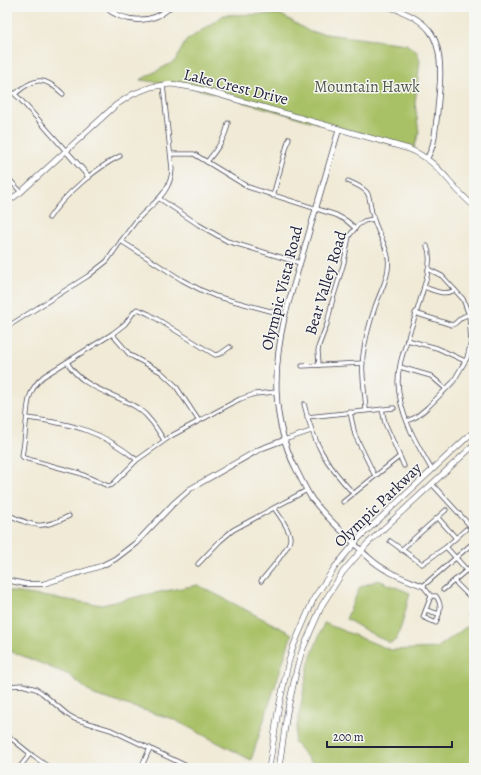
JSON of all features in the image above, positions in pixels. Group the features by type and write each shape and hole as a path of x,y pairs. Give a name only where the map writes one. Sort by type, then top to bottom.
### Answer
{"main road":[{"name":"Lake Crest Drive","path":"7,202 21,192 124,99 150,87 180,85 196,88 398,145 419,153 434,163 474,206"},
{"name":"Olympic Parkway","path":"269,768 278,711 288,664 293,647 314,598 334,567 354,543 474,431"},
{"name":"Olympic Parkway","path":"279,768 287,713 302,651 322,605 343,572 361,550 474,445"}],"street":[{"path":"106,7 122,17 136,19 154,17 170,7"},
{"path":"389,7 406,13 420,22 432,35 439,52 441,64 438,108 431,152 427,158"},
{"path":"15,94 32,82 41,81 52,84 63,94"},
{"path":"7,327 94,272 107,261 139,218 160,199 168,188 171,180 172,169 163,85"},
{"path":"7,87 89,177"},
{"path":"208,162 227,131 228,123"},
{"name":"Olympic Vista Road","path":"339,129 285,315 277,353 277,409 284,440 292,462 306,490 329,519 361,550 385,570 422,586"},
{"path":"273,196 289,138"},
{"path":"171,154 194,154 248,187 342,217 355,228"},
{"path":"49,218 59,204 89,177 110,161 120,156"},
{"path":"7,177 21,192"},
{"path":"348,181 364,188 367,192 373,219 387,253 388,267 363,354 366,410"},
{"path":"160,199 199,225 227,241 300,263"},
{"name":"Bear Valley Road","path":"319,365 319,344 327,324 344,262 349,236 355,228 364,221 373,219"},
{"path":"121,241 194,287 216,296 285,315"},
{"path":"427,246 429,251 428,269 424,287 407,340 398,382 407,421 432,470"},
{"path":"407,421 416,417 428,408 453,382 472,345 469,315 463,299 442,276 428,269"},
{"path":"424,287 444,294 449,294 455,290"},
{"path":"230,346 220,354 215,355 140,310 137,310 125,324 112,334 37,382 29,397 22,456 24,458 74,472 108,486 114,484 137,460 164,440 240,399 252,394 276,392"},
{"path":"415,313 452,325 460,317 469,315"},
{"path":"112,334 130,355 161,372 176,385 199,421"},
{"path":"407,340 437,348 465,361"},
{"path":"67,362 79,379 132,405 144,413 150,419 164,440"},
{"path":"302,366 363,362"},
{"path":"400,367 431,376 446,389"},
{"path":"304,404 311,431 318,448 328,464 353,493"},
{"path":"307,417 394,408"},
{"path":"382,409 385,423 404,466"},
{"path":"350,412 355,435 375,476"},
{"path":"27,418 82,428 114,443 137,460"},
{"path":"7,580 25,584 43,584 101,566 115,559 132,547 173,504 190,489 260,449 311,431"},
{"path":"343,502 400,457"},
{"path":"432,484 474,530"},
{"path":"198,564 226,535 306,490"},
{"path":"261,581 276,564 291,538 274,508"},
{"path":"401,550 446,510"},
{"path":"7,514 28,524 42,526 50,525 69,516"},
{"path":"438,518 456,538"},
{"path":"390,541 422,564 446,547 466,529"},
{"path":"431,596 423,617 436,623 442,608 436,596 431,596 422,586 474,542"},
{"path":"446,547 466,571 474,578"},
{"path":"443,590 474,564"},
{"path":"454,581 474,601"},
{"path":"472,613 474,608"},
{"path":"426,610 439,614"},
{"path":"7,686 22,685 36,689 75,719 111,730 191,768"},
{"path":"7,735 50,768"},
{"path":"141,768 150,748"},
{"path":"20,768 30,754"}],"green space":[{"name":"Mountain Hawk","path":"280,14 310,32 406,44 417,52 420,60 415,103 419,133 413,150 187,86 140,80 175,61 186,41 224,15"},
{"path":"378,580 410,593 396,640 390,643 346,619 360,587"},
{"path":"198,585 292,634 251,760 173,719 94,695 69,675 13,652 7,654 7,591 102,605 144,595"},
{"path":"324,623 391,650 437,648 474,623 474,768 313,768 313,764 294,742 309,662"}]}
